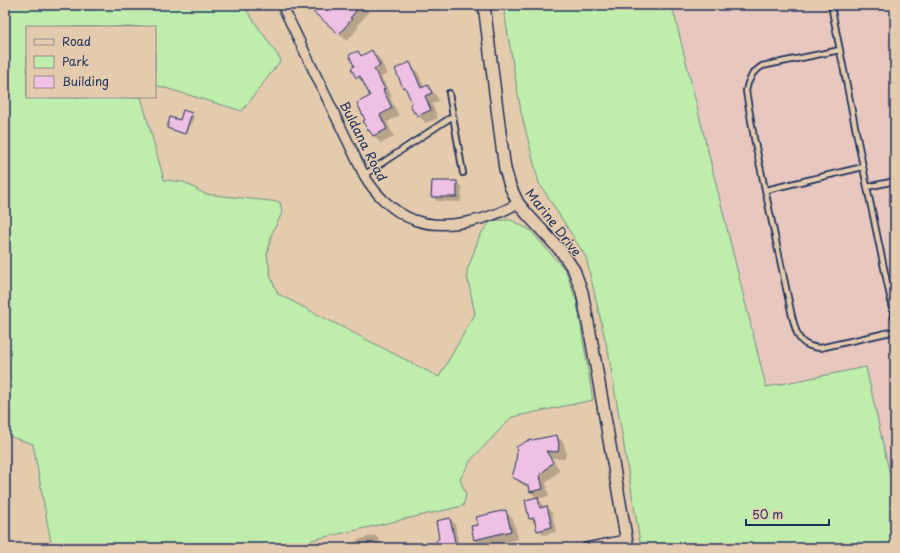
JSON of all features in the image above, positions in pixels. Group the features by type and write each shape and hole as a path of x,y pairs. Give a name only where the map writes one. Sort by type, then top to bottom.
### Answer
{"street":[{"name":"Buldana Road","path":"282,5 364,175 380,197 396,210 414,220 430,223 467,222 496,213 518,203"},
{"name":"Marine Drive","path":"484,5 505,169 510,186 518,203 561,251 574,270 582,292 627,544"},
{"path":"586,548 627,544"}],"lane":[{"path":"831,5 895,320"},
{"path":"840,50 762,66 753,73 746,90 754,138 792,316 798,336 803,343 809,347 820,348 895,330"},
{"path":"450,93 463,173"},
{"path":"364,175 453,116"},
{"path":"766,190 863,167"},
{"path":"867,187 895,181"}],"shaded area":[{"path":"672,5 895,5 895,498 866,367 766,387"}],"green space":[{"path":"5,5 243,5 281,60 242,111 156,85 156,26 26,26 26,98 141,98 164,180 184,182 205,194 280,202 282,213 272,233 267,255 271,278 278,294 439,377 475,314 467,271 480,235 490,222 498,220 511,220 530,230 566,271 577,303 593,400 512,417 471,460 460,479 466,495 463,506 312,540 313,548 52,548 33,444 5,435"},
{"path":"503,5 672,5 766,387 866,367 895,498 895,548 641,548 609,356 586,257 539,183 521,112"}],"building":[{"path":"305,5 361,5 350,18 352,19 339,34"},
{"path":"372,50 380,66 374,69 385,89 383,90 392,108 380,115 387,129 373,136 369,130 368,131 363,121 365,120 357,103 370,96 360,76 356,78 351,68 354,66 349,55 358,51 361,56"},
{"path":"410,62 421,88 428,85 432,93 425,96 431,110 417,116 415,112 414,113 410,104 412,103 405,87 403,88 395,69"},
{"path":"183,110 192,113 185,134 167,128 170,117 180,120"},
{"path":"432,181 457,181 457,197 431,197"},
{"path":"557,435 559,445 558,452 546,451 553,462 540,475 543,489 530,492 529,486 512,477 517,452 516,447 527,441"},
{"path":"538,497 540,508 547,506 552,527 537,531 534,518 529,519 525,500"},
{"path":"506,510 511,531 474,540 471,526 478,525 476,517"},
{"path":"450,518 456,547 439,548 434,544 439,538 436,521"}]}
